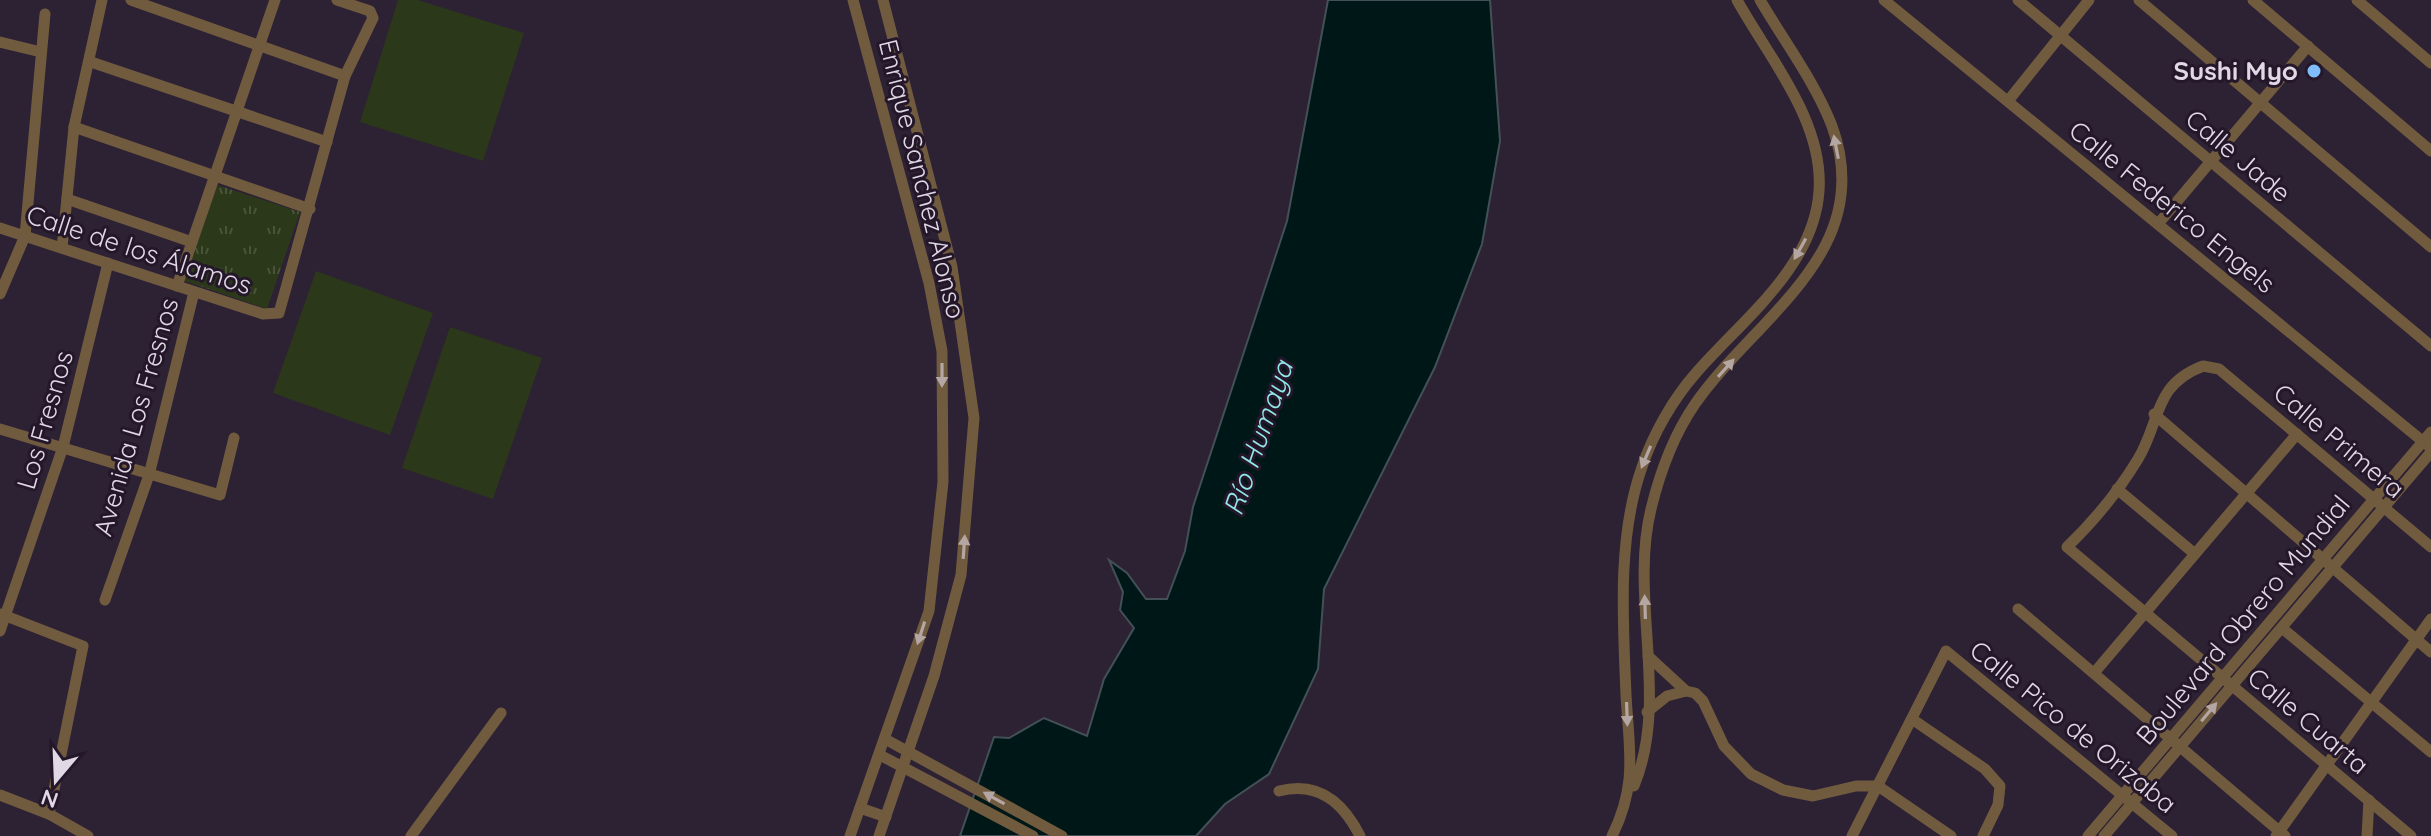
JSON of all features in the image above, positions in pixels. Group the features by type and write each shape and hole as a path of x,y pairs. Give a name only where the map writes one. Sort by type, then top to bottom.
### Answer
{"street":[{"path":"62,248 74,127 91,62 94,27 102,0"},
{"path":"131,0 345,76"},
{"name":"Avenida Los Fresnos","path":"177,286 275,0"},
{"path":"74,127 310,209 345,76 372,22 370,11 337,0"},
{"name":"Enrique Sanchez Alonso","path":"850,836 929,611 943,482 942,351 929,283 853,0"},
{"name":"Enrique Sanchez Alonso","path":"879,836 909,752 961,575 974,418 952,267 883,0"},
{"path":"1630,794 1625,607 1626,539 1634,493 1655,437 1680,394 1765,298 1797,254 1811,228 1819,193 1817,154 1804,115 1737,0"},
{"path":"1750,24 1758,0"},
{"path":"1612,836 1643,760 1648,656 1646,535 1668,454 1697,401 1805,280 1828,242 1839,204 1839,165 1832,128 1758,0"},
{"name":"Calle Federico Engels","path":"1884,0 2429,444"},
{"name":"Calle Jade","path":"2018,0 2431,346"},
{"path":"2008,101 2089,0"},
{"path":"2139,0 2431,247"},
{"path":"2253,0 2431,151"},
{"path":"2357,0 2431,63"},
{"path":"0,294 25,236 45,14"},
{"path":"0,42 41,52"},
{"path":"2158,224 2308,46"},
{"path":"91,62 327,142"},
{"path":"67,199 192,242"},
{"name":"Calle de los Álamos","path":"0,228 263,314 276,315 283,306 310,209"},
{"name":"Los Fresnos","path":"0,631 63,447 108,263"},
{"name":"Avenida Los Fresnos","path":"105,600 149,475 194,292"},
{"name":"Calle Primera","path":"2154,414 2172,385 2190,370 2203,366 2219,369 2431,547"},
{"path":"2195,554 2117,489 2144,448 2154,414 2431,652"},
{"path":"0,429 220,495 234,438"},
{"path":"2094,673 2297,434"},
{"name":"Boulevard Obrero Mundial","path":"2088,836 2127,799 2429,444"},
{"name":"Calle Cuarta","path":"2117,489 2095,520 2067,547 2411,836"},
{"name":"Boulevard Obrero Mundial","path":"2226,681 2282,628 2327,563"},
{"path":"2018,609 2280,834 2431,619"},
{"path":"3,615 77,641 84,654 49,814"},
{"path":"2282,628 2431,752"},
{"name":"Calle Pico de Orizaba","path":"1912,719 1946,651 2172,836"},
{"path":"1648,656 1686,691"},
{"path":"1647,712 1667,696 1686,691 1695,693 1703,701 1724,746 1736,762 1767,784 1813,796 1856,786 1878,786 1951,836"},
{"path":"411,836 501,713"},
{"path":"1852,836 1912,719 1985,769 2000,786 1998,805 1983,836"},
{"path":"885,739 1062,836"},
{"path":"880,755 1033,836"},
{"path":"1279,791 1295,787 1315,789 1333,798 1351,818 1360,836"},
{"path":"0,795 49,814 88,836"},
{"name":"Boulevard Obrero Mundial","path":"2104,836 2127,799"},
{"path":"2367,836 2369,800"},
{"path":"860,808 886,817"}],"green space":[{"path":"398,0 418,0 524,33 483,161 360,122"},
{"path":"214,184 300,212 267,309 182,280"},
{"path":"316,271 433,313 390,435 273,393"},
{"path":"450,327 542,358 493,499 402,468"}],"water":[{"name":"Río Humaya","path":"1328,0 1490,0 1500,141 1482,244 1435,367 1324,589 1318,669 1269,774 1225,804 1196,836 960,836 994,737 1009,738 1044,718 1087,736 1104,679 1134,628 1120,610 1123,592 1109,560 1127,573 1146,599 1167,599 1185,551 1193,507 1287,221"}],"place":[{"name":"Sushi Myo","path":"2314,71"}]}
